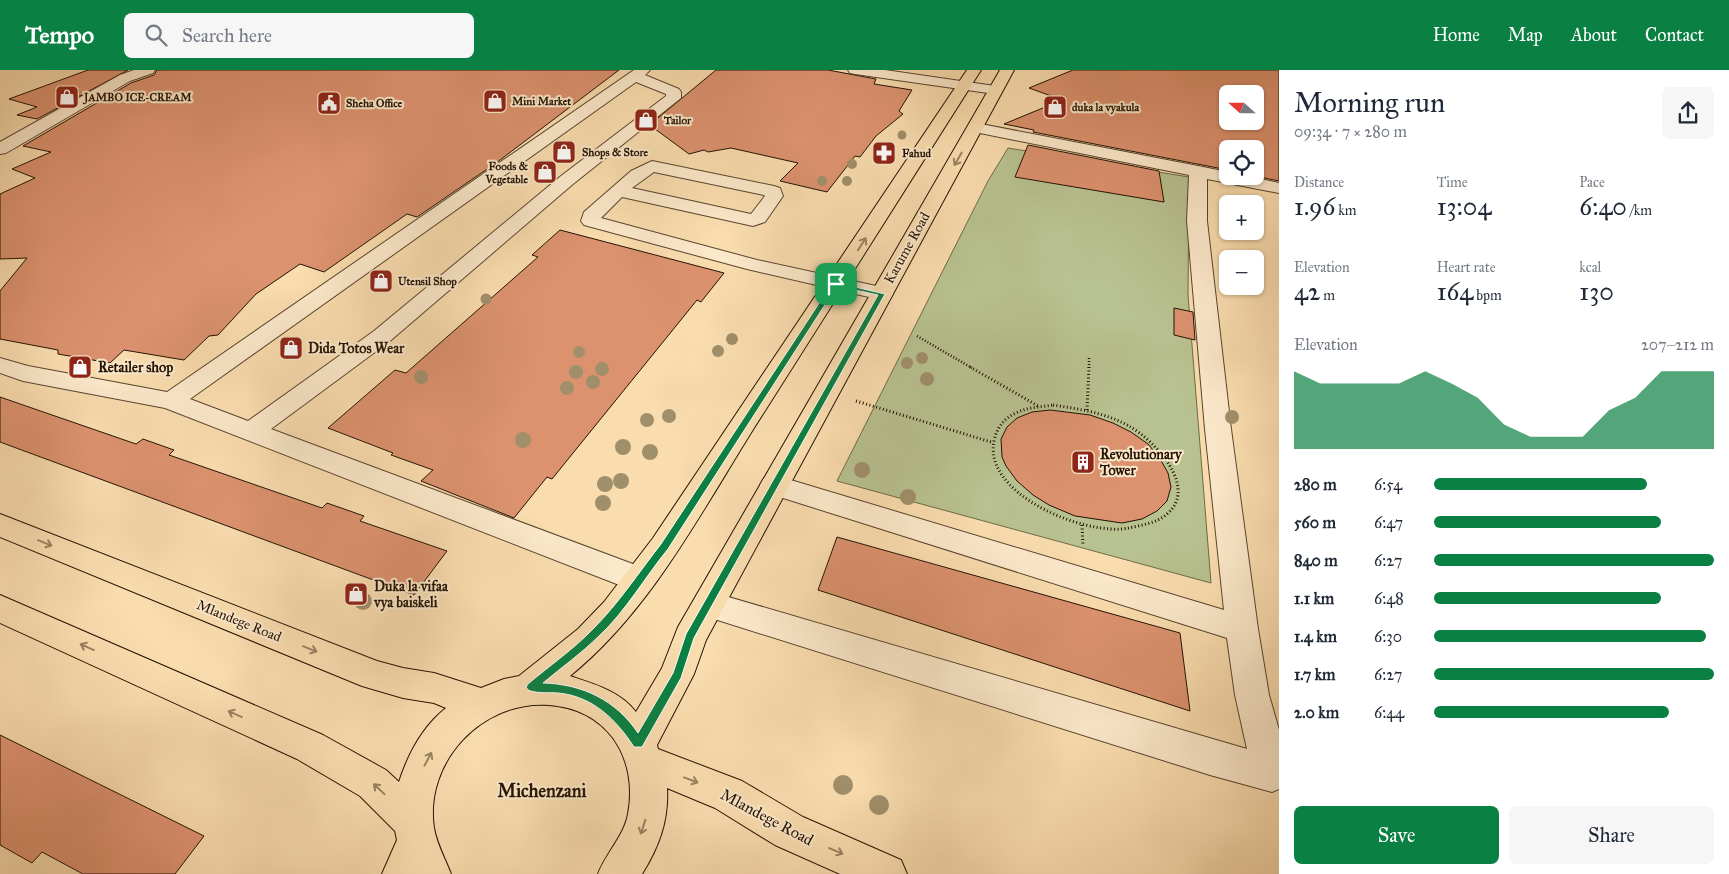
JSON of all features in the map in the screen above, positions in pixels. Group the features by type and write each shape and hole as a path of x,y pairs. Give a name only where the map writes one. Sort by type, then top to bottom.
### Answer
{"main road":[{"path":"531,687 596,633 628,596 638,579 664,546 969,78"},
{"name":"Karume Road","path":"642,753 677,674 690,637 976,128 1001,80"},
{"name":"Mlandege Road","path":"0,525 374,675 403,683 434,688 481,704"},
{"path":"0,608 310,747 373,783 416,853"},
{"path":"416,853 413,809 416,787 434,747 463,715 500,695 531,687 560,688 597,700 613,712 627,726 642,753 649,806 644,828 634,850 618,874"},
{"name":"Mlandege Road","path":"642,753 728,794 789,831 887,874"}],"street":[{"path":"0,149 41,128 125,78 148,70"},
{"path":"855,70 1001,80"},
{"path":"170,401 639,73 674,92 672,98 567,180 382,336 250,431"},
{"path":"976,128 1279,188"},
{"path":"620,191 753,220 758,218 774,196 774,192 652,166 646,168 591,216 591,221 754,265 882,294"},
{"path":"1198,172 1197,221 1218,429 1242,629 1252,695 1275,775"},
{"path":"0,365 23,373 170,401 638,579"},
{"path":"774,485 1242,629"},
{"path":"708,604 1210,757 1275,775"}],"path":[{"path":"917,336 1040,407"},
{"path":"1087,410 1089,357"},
{"path":"826,392 992,442"},
{"path":"1052,405 1087,410 1121,422 1150,441 1171,463 1179,487 1173,509 1152,524 1120,529 1082,525 1044,510 1014,489 996,465 992,442 1000,422 1022,410 1040,407 1052,405"},
{"path":"1082,525 1083,546"}],"green space":[{"path":"1008,148 1189,177 1188,295 1211,583 837,481 988,181"}],"building":[{"path":"88,70 128,70 37,119 17,115 37,107 9,99"},
{"path":"157,70 619,70 496,163 417,217 407,214 324,272 300,264 256,294 218,335 209,336 184,360 124,350 110,363 58,354 58,350 0,339 0,291 27,258 0,259 0,194 35,178 12,169 51,152 23,146 131,83 154,75"},
{"path":"716,70 828,70 876,79 874,84 912,90 899,111 903,114 876,136 860,157 855,156 827,192 780,181 798,163 731,148 708,152 704,150 689,154 655,129 647,127"},
{"path":"1073,70 1279,70 1279,181 1264,178 1264,140 1219,140 1219,168 1033,132 1034,130 1004,124 1055,103 1050,101 1057,98 1029,88"},
{"path":"1028,145 1159,171 1164,202 1015,177"},
{"path":"560,230 724,273 701,302 697,300 552,479 547,477 514,518 421,481 433,470 391,455 393,453 328,428 395,370 406,373 538,257 532,255"},
{"path":"1174,308 1193,312 1195,340 1174,335"},
{"path":"0,397 136,444 143,439 174,450 169,455 322,508 327,503 364,516 360,521 447,551 414,595 0,442"},
{"name":"Revolutionary Tower","path":"1050,410 1090,415 1131,432 1148,444 1159,457 1168,473 1171,487 1167,501 1157,511 1142,519 1122,523 1075,516 1049,505 1033,495 1017,481 1006,466 1002,457 1001,439 1007,427 1017,418 1032,412"},
{"path":"837,537 1180,633 1190,711 818,590"},
{"path":"0,735 204,836 175,874 83,874 42,852 32,863 0,845"}],"place":[{"name":"JAMBO ICE-CREAM","path":"67,97"},
{"name":"Mini Market","path":"495,101"},
{"name":"Sheha Office","path":"329,103"},
{"name":"duka la vyakula","path":"1055,107"},
{"name":"Tailor","path":"646,120"},
{"name":"Shops & Store","path":"564,152"},
{"name":"Fahud","path":"884,153"},
{"name":"Foods & Vegetable","path":"545,172"},
{"name":"Utensil Shop","path":"381,281"},
{"name":"Dida Totos Wear","path":"291,348"},
{"name":"Retailer shop","path":"80,367"},
{"name":"Revolutionary Tower","path":"1083,462"},
{"name":"Duka la vifaa vya baiskeli","path":"356,594"}],"district":[{"name":"Michenzani","path":"542,791"}],"route":[{"path":"836,284 882,294 690,637 677,674 638,743 627,726 597,700 560,688 531,687 596,633 628,596 638,579 664,546 836,284"}]}
